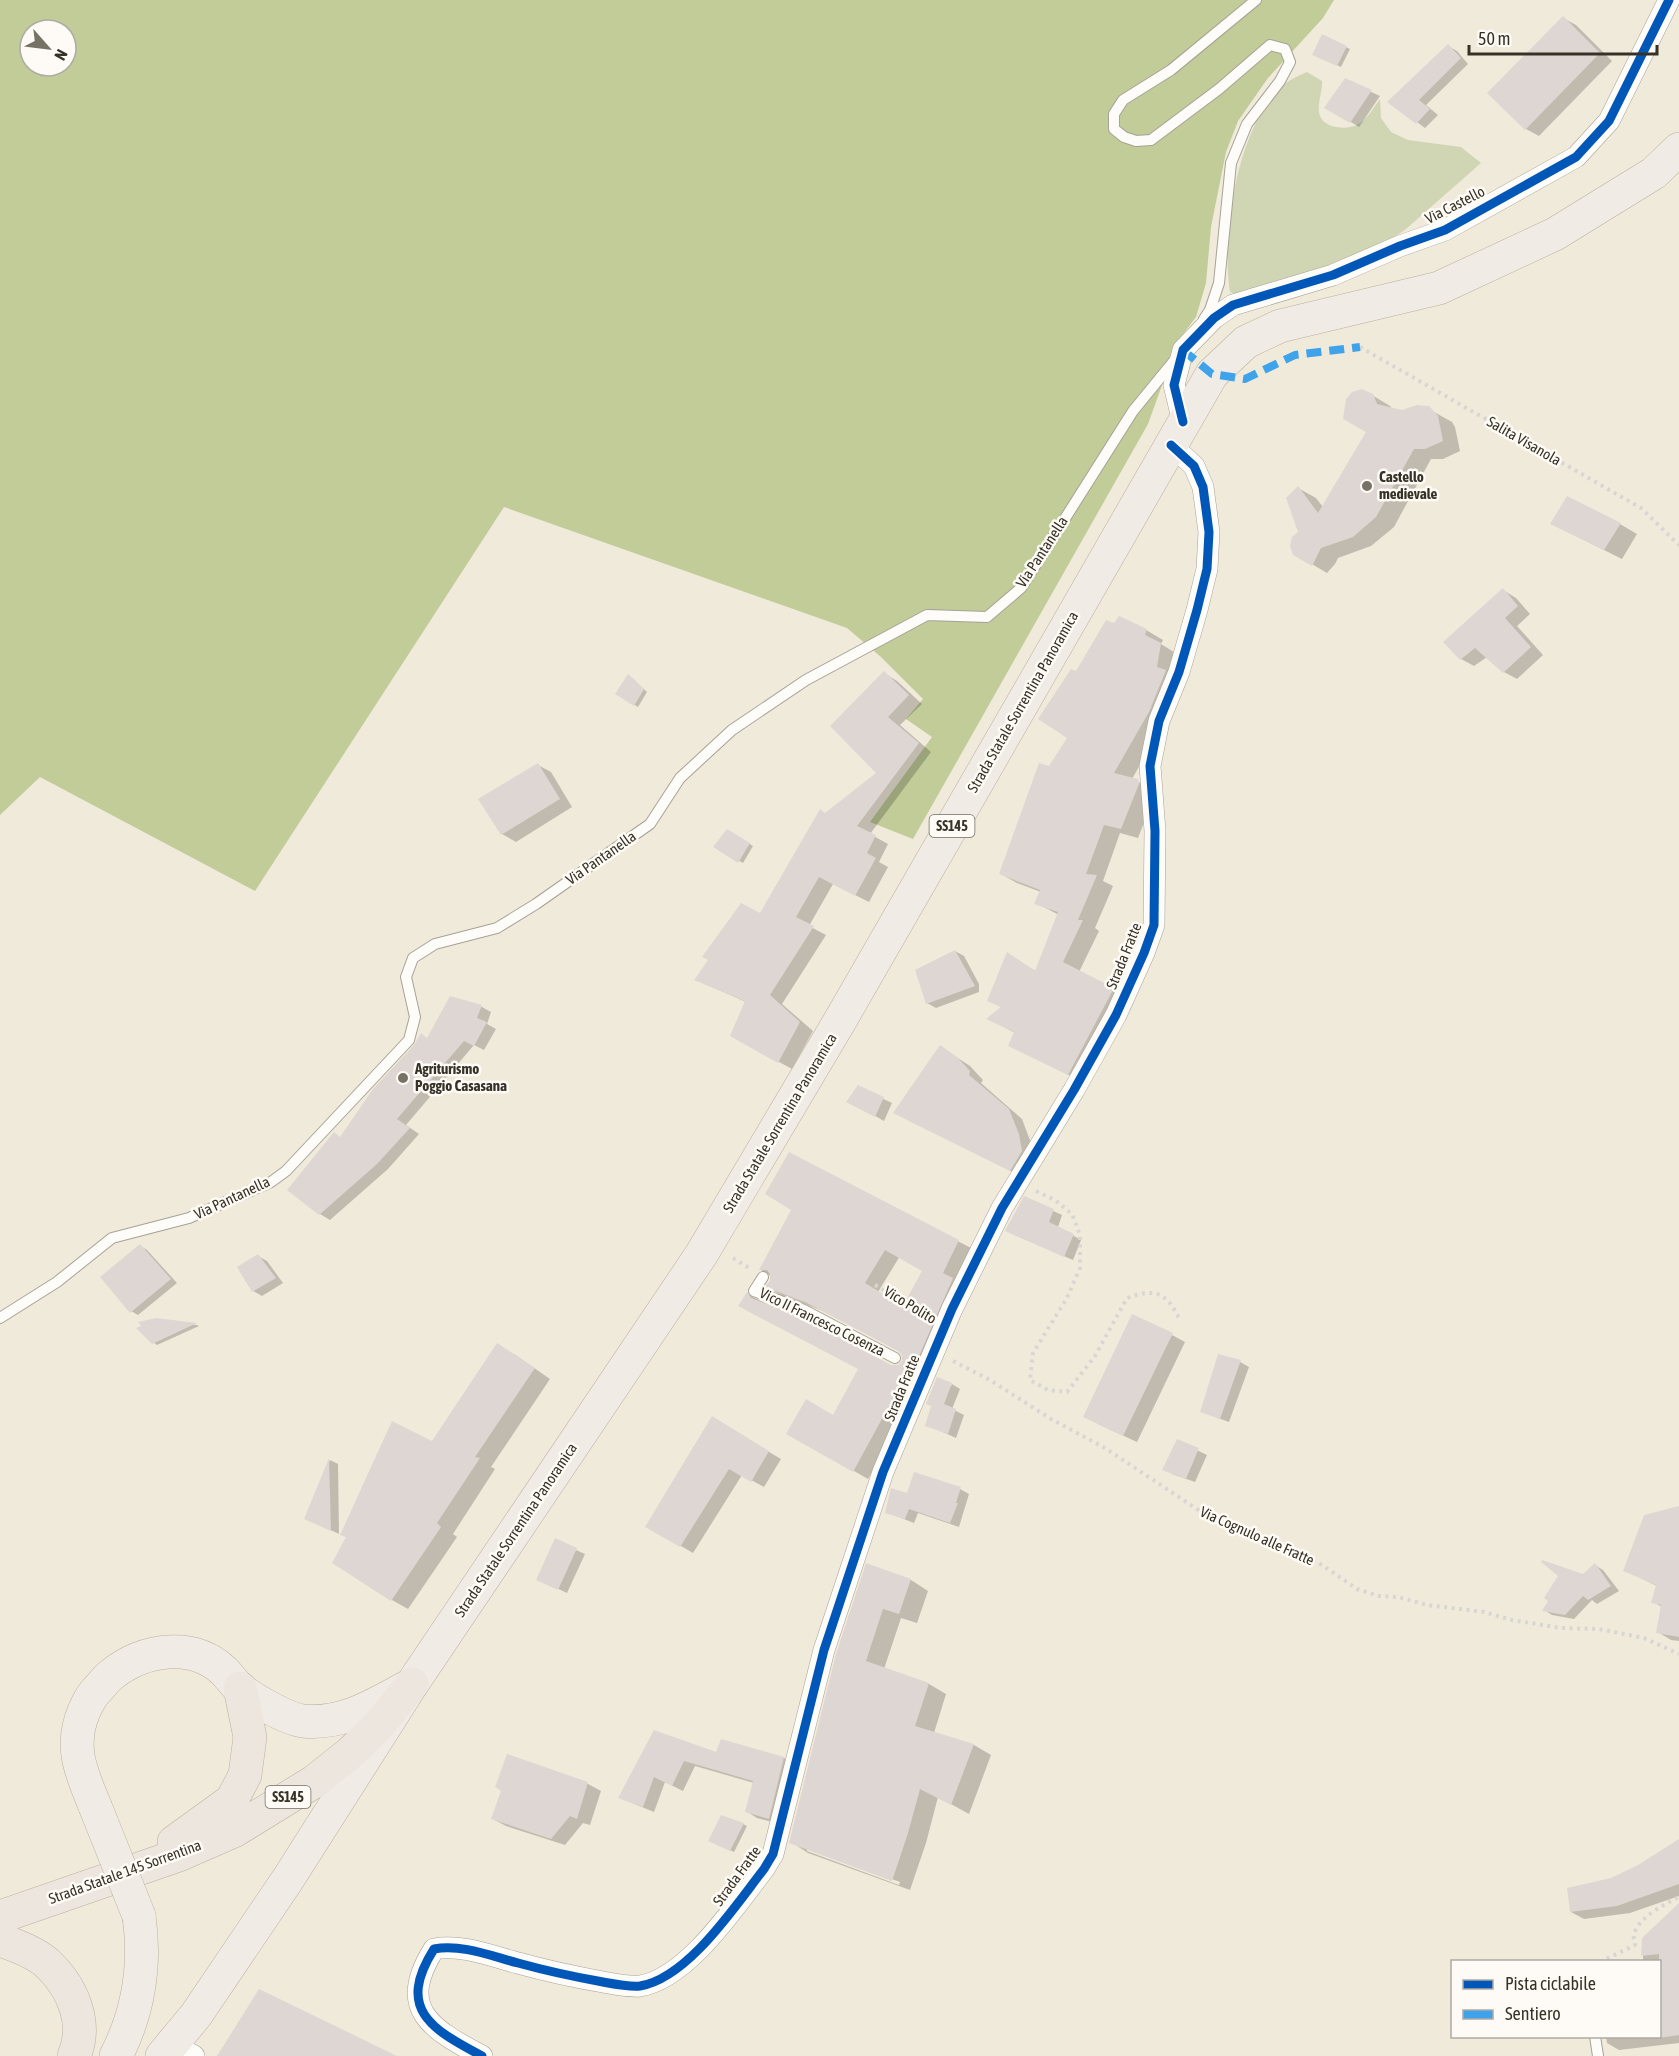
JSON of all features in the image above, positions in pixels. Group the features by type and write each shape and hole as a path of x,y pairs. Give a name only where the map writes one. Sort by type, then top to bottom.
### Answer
{"highway":[{"name":"Strada Statale 145 Sorrentina","path":"0,1917 179,1855 234,1831 315,1781 350,1753 379,1725 412,1684"},
{"path":"136,1870 232,1800 245,1775 250,1737 240,1688"},
{"path":"0,1940 16,1945 49,1964 71,1993 81,2020 74,2056"}],"main road":[{"name":"Strada Statale Sorrentina Panoramica","path":"176,2052 196,2015 281,1889 412,1684 709,1243 841,1019 1212,374 1246,342 1280,326 1439,288 1555,234 1654,173 1679,149"},
{"path":"117,2056 135,2013 141,1978 143,1943 139,1916 77,1757 77,1726 90,1697 112,1674 142,1657 168,1650 197,1654 223,1669 240,1688 273,1709 302,1721 328,1720 355,1714 412,1684"}],"street":[{"name":"Via Castello","path":"1183,350 1214,318 1233,305 1333,275 1400,246 1445,230 1576,157 1609,121 1669,0"},
{"path":"1177,434 1174,385 1183,350"},
{"name":"Strada Fratte","path":"482,2056 439,2031 420,2011 416,1990 423,1967 434,1949 449,1947 478,1952 555,1973 638,1986 658,1981 690,1959 764,1869 773,1854 824,1650 883,1472 933,1350 1002,1208 1074,1090 1116,1015 1154,925 1155,831 1150,766 1159,721 1179,672 1197,610 1207,569 1209,532 1203,488 1177,434"}],"lane":[{"name":"Via Pantanella","path":"0,1318 57,1282 112,1238 189,1218 271,1182 286,1171 408,1040 415,1017 406,977 413,958 435,944 497,928 536,904 650,824 680,778 732,730 806,680 927,615 987,617 1021,588 1133,411 1183,350 1210,310 1219,283 1231,164 1247,124 1281,81 1290,62 1285,49 1270,45 1219,89 1151,140 1136,141 1124,137 1114,129 1113,114 1123,100 1171,70 1256,0"},
{"name":"Vico II Francesco Cosenza","path":"763,1277 754,1291 804,1310 895,1358"},
{"path":"1595,2038 1598,2056"}],"path":[{"path":"1035,1190 1055,1200 1072,1214 1080,1235 1080,1268 1067,1298 1033,1353 1030,1380 1048,1390 1067,1392 1095,1356 1127,1298 1143,1293 1159,1293 1172,1304 1179,1318"},
{"path":"1604,1960 1635,1945 1634,1934 1641,1922 1659,1907 1679,1897"}],"green space":[{"path":"0,0 1334,0 1323,18 1268,78 1238,121 1226,152 1211,227 1206,283 1196,317 1178,341 1148,424 913,839 870,822 932,737 906,719 923,699 881,657 847,628 504,507 255,891 40,777 0,815"},
{"path":"1307,72 1322,81 1319,114 1327,124 1345,128 1357,125 1367,117 1380,99 1381,118 1391,132 1408,140 1461,147 1481,163 1406,229 1360,261 1235,294 1230,292 1228,242 1235,185 1243,157 1252,130 1264,107 1282,86"}],"building":[{"path":"1563,16 1600,53 1525,130 1487,93"},
{"path":"1322,34 1347,46 1337,66 1312,55"},
{"path":"1448,44 1461,58 1419,100 1430,109 1416,124 1387,102"},
{"path":"1345,78 1372,90 1350,123 1324,108"},
{"name":"Castello medievale","path":"1362,389 1373,394 1377,404 1402,410 1417,405 1429,406 1438,416 1443,441 1425,449 1414,449 1376,517 1353,537 1321,548 1312,566 1293,555 1290,546 1292,537 1298,532 1286,498 1298,486 1318,513 1366,432 1343,419 1346,399 1352,392"},
{"path":"1567,496 1621,523 1604,550 1550,524"},
{"path":"1503,588 1518,606 1505,618 1531,647 1503,673 1475,648 1460,660 1443,642"},
{"path":"1119,616 1147,629 1145,635 1161,643 1157,667 1166,670 1149,712 1114,773 1138,779 1139,784 1121,829 1104,825 1086,874 1097,875 1078,920 1083,920 1063,962 1114,988 1068,1075 1008,1046 1014,1032 986,1019 1001,1007 987,1001 1007,952 1035,971 1058,912 1034,904 1040,890 999,874 1039,763 1049,766 1067,738 1038,719 1071,669 1076,671 1106,620 1114,623"},
{"path":"884,671 909,695 888,717 919,743 857,826 876,835 867,853 876,858 855,896 819,877 796,917 814,926 770,995 800,1022 778,1063 730,1036 745,1001 694,980 708,960 702,957 741,903 760,913 820,809 825,813 876,773 830,726"},
{"path":"628,674 644,689 634,706 615,694"},
{"path":"538,763 560,799 501,835 478,799"},
{"path":"727,829 750,843 738,863 713,847"},
{"path":"955,950 975,986 926,1004 915,970"},
{"path":"450,996 482,1005 477,1018 487,1022 474,1046 464,1041 397,1119 410,1128 377,1164 319,1215 287,1190 334,1132 340,1137 373,1089 414,1045 421,1033 427,1038"},
{"path":"940,1045 957,1057 970,1071 969,1075 1009,1109 1019,1134 1022,1151 1010,1171 893,1113"},
{"path":"858,1085 884,1097 875,1117 846,1102"},
{"path":"789,1152 959,1240 943,1273 953,1278 902,1395 896,1393 853,1472 786,1434 806,1399 833,1415 858,1369 738,1306 747,1292 751,1298 801,1317 891,1365 898,1365 902,1361 902,1355 807,1303 765,1287 770,1281 770,1274 767,1270 759,1270 791,1210 765,1194","holes":["885,1250 922,1271 903,1306 865,1283"]},
{"path":"1024,1196 1054,1209 1049,1222 1074,1234 1064,1257 1005,1231"},
{"path":"140,1244 171,1279 130,1313 100,1277"},
{"path":"258,1254 276,1278 252,1292 237,1267"},
{"path":"1132,1314 1173,1333 1123,1436 1083,1417"},
{"path":"156,1318 197,1323 152,1344 136,1328 141,1326 138,1322"},
{"path":"497,1343 535,1368 475,1457 480,1458 437,1523 441,1527 391,1601 332,1563 346,1537 340,1535 392,1421 432,1441"},
{"path":"1218,1354 1241,1360 1220,1419 1200,1412"},
{"path":"937,1377 952,1383 944,1404 956,1409 948,1434 925,1426 931,1406 926,1404"},
{"path":"712,1416 769,1451 751,1482 729,1469 680,1547 645,1527"},
{"path":"1177,1439 1199,1448 1186,1479 1162,1470"},
{"path":"329,1458 331,1531 304,1519"},
{"path":"914,1472 961,1487 956,1503 958,1503 950,1523 909,1509 905,1519 885,1513 891,1488 907,1493"},
{"path":"1679,1506 1679,1637 1656,1633 1661,1605 1651,1603 1656,1585 1623,1571 1644,1515"},
{"path":"555,1538 577,1548 558,1590 536,1580"},
{"path":"1542,1560 1583,1574 1595,1563 1611,1586 1588,1600 1583,1596 1565,1615 1542,1611 1548,1601 1544,1598 1558,1576 1541,1562"},
{"path":"866,1563 911,1579 899,1614 883,1609 866,1661 929,1683 915,1726 974,1744 951,1805 920,1789 892,1881 789,1843 836,1654"},
{"path":"654,1730 716,1752 721,1739 784,1757 769,1819 745,1812 753,1781 684,1761 672,1786 654,1777 643,1807 618,1798"},
{"path":"507,1754 588,1782 577,1819 570,1816 551,1839 491,1819 501,1791 495,1787"},
{"path":"721,1815 744,1823 730,1851 708,1841"},
{"path":"1679,1839 1679,1884 1617,1906 1570,1912 1567,1888 1611,1878 1638,1865"},
{"path":"1679,1903 1679,2035 1661,2038 1661,1960 1659,1960 1659,1954 1641,1956 1642,1938"},
{"path":"259,1989 397,2056 217,2056"}],"marked path":[{"path":"1183,350 1212,374 1245,379 1295,355 1360,347"}],"cycle path":[{"path":"1183,422 1174,385 1183,350 1214,318 1233,305 1333,275 1400,246 1445,230 1576,157 1609,121 1669,0"},
{"name":"Vico Polito","path":"482,2056 434,2026 425,2015 419,2002 418,1987 423,1970 434,1949 466,1949 571,1976 640,1986 658,1980 676,1970 693,1955 725,1920 773,1854 824,1650 883,1472 952,1309 1002,1208 1074,1090 1116,1015 1154,925 1155,831 1150,766 1159,721 1179,672 1197,610 1207,569 1209,532 1203,487 1194,466 1171,445"}],"place":[{"name":"Castello medievale","path":"1367,486"},
{"name":"Agriturismo Poggio Casasana","path":"403,1078"}]}
